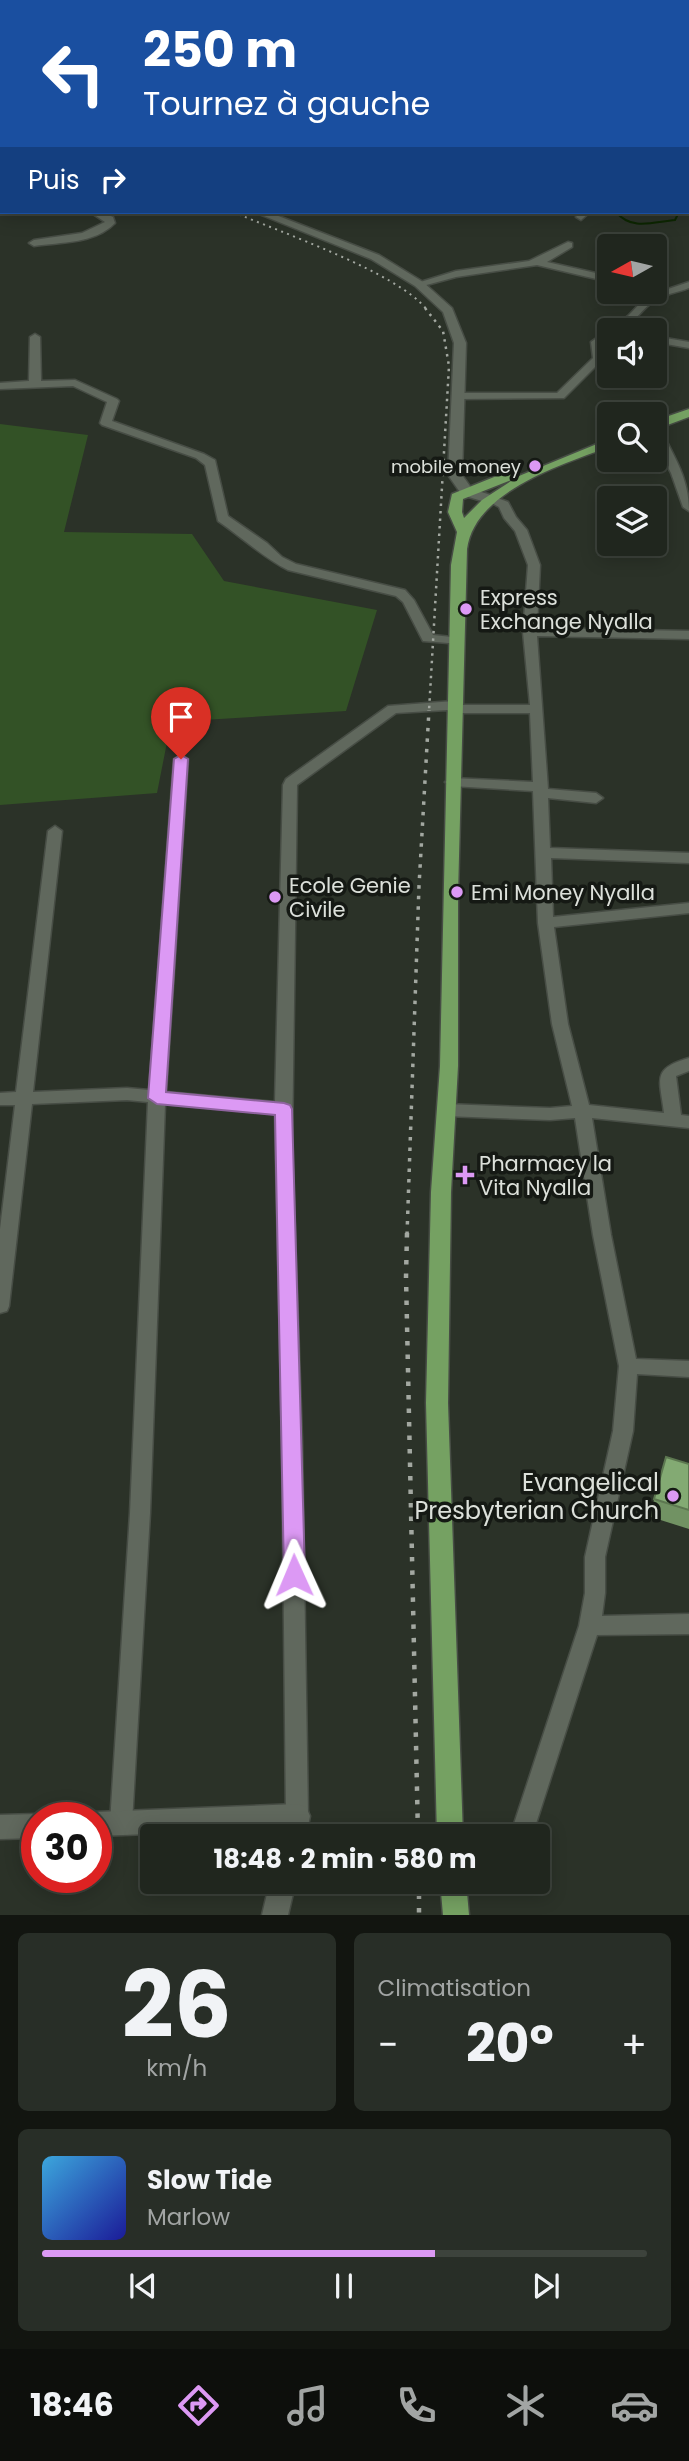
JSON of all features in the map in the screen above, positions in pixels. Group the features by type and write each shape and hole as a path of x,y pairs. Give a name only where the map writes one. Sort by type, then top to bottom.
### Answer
{"main road":[{"path":"667,414 689,406"},
{"path":"667,422 689,413"},
{"path":"450,1824 437,1403 441,1192 449,1066 452,782 458,565 463,531 455,512 455,502 457,497 467,492 528,472 597,442"},
{"path":"557,460 597,447"},
{"path":"463,531 492,500 528,472"},
{"path":"454,1894 456,1915"}],"street":[{"path":"34,243 91,234 110,223 110,219 99,214"},
{"path":"264,214 364,252 419,284 448,311 459,335 455,475 467,492 503,505 521,530 534,565 530,632 537,709 547,923 560,1024 582,1111 602,1235 628,1366 623,1430 595,1557 595,1593 590,1626 525,1824"},
{"path":"419,284 465,272 539,263 568,245"},
{"path":"539,263 597,276"},
{"path":"667,290 689,285"},
{"path":"628,318 643,304"},
{"path":"35,337 35,384"},
{"path":"667,341 689,345"},
{"path":"458,396 560,396 597,361"},
{"path":"0,386 79,383 113,401 106,423 201,456 211,463 222,518 247,534 278,560 332,579 400,593 408,600 428,638 456,641"},
{"path":"667,448 683,473 689,508"},
{"path":"530,632 689,635"},
{"path":"295,1824 292,1441 284,1109 290,785 293,779 393,709 537,709"},
{"path":"111,1802 140,1513 157,1098 181,759"},
{"path":"452,782 596,798"},
{"path":"0,1306 55,831"},
{"path":"544,853 576,852 689,858"},
{"path":"547,923 689,908"},
{"path":"446,1110 550,1114 582,1111 681,1122 668,1076 671,1071 689,1065"},
{"path":"0,1099 105,1094 284,1109"},
{"path":"628,1366 689,1369"},
{"path":"590,1626 689,1624"},
{"path":"112,1823 171,1824"},
{"path":"0,1828 21,1827"},
{"path":"275,1915 280,1894"}],"green space":[{"path":"0,424 88,435 64,532 192,534 224,581 377,610 346,711 171,722 157,793 0,805"}],"building":[{"path":"666,1457 689,1464 689,1510 654,1499"}],"waterway":[{"path":"618,214 629,222 643,224 675,220 678,214"}],"railway":[{"path":"238,214 366,268 413,296 425,308"},
{"path":"425,308 443,331 449,366 429,711"},
{"path":"407,1235 419,886 429,710"},
{"path":"407,1233 418,1824"},
{"path":"419,1894 419,1915"}],"place":[{"name":"mobile money","path":"535,466"},
{"name":"Express Exchange Nyalla","path":"466,609"},
{"name":"Emi Money Nyalla","path":"457,892"},
{"name":"Ecole Genie Civile","path":"275,897"},
{"name":"Pharmacy la Vita Nyalla","path":"465,1175"},
{"name":"Evangelical Presbyterian Church","path":"673,1496"}],"route":[{"path":"181,759 157,1098 284,1109 294,1575"}]}
